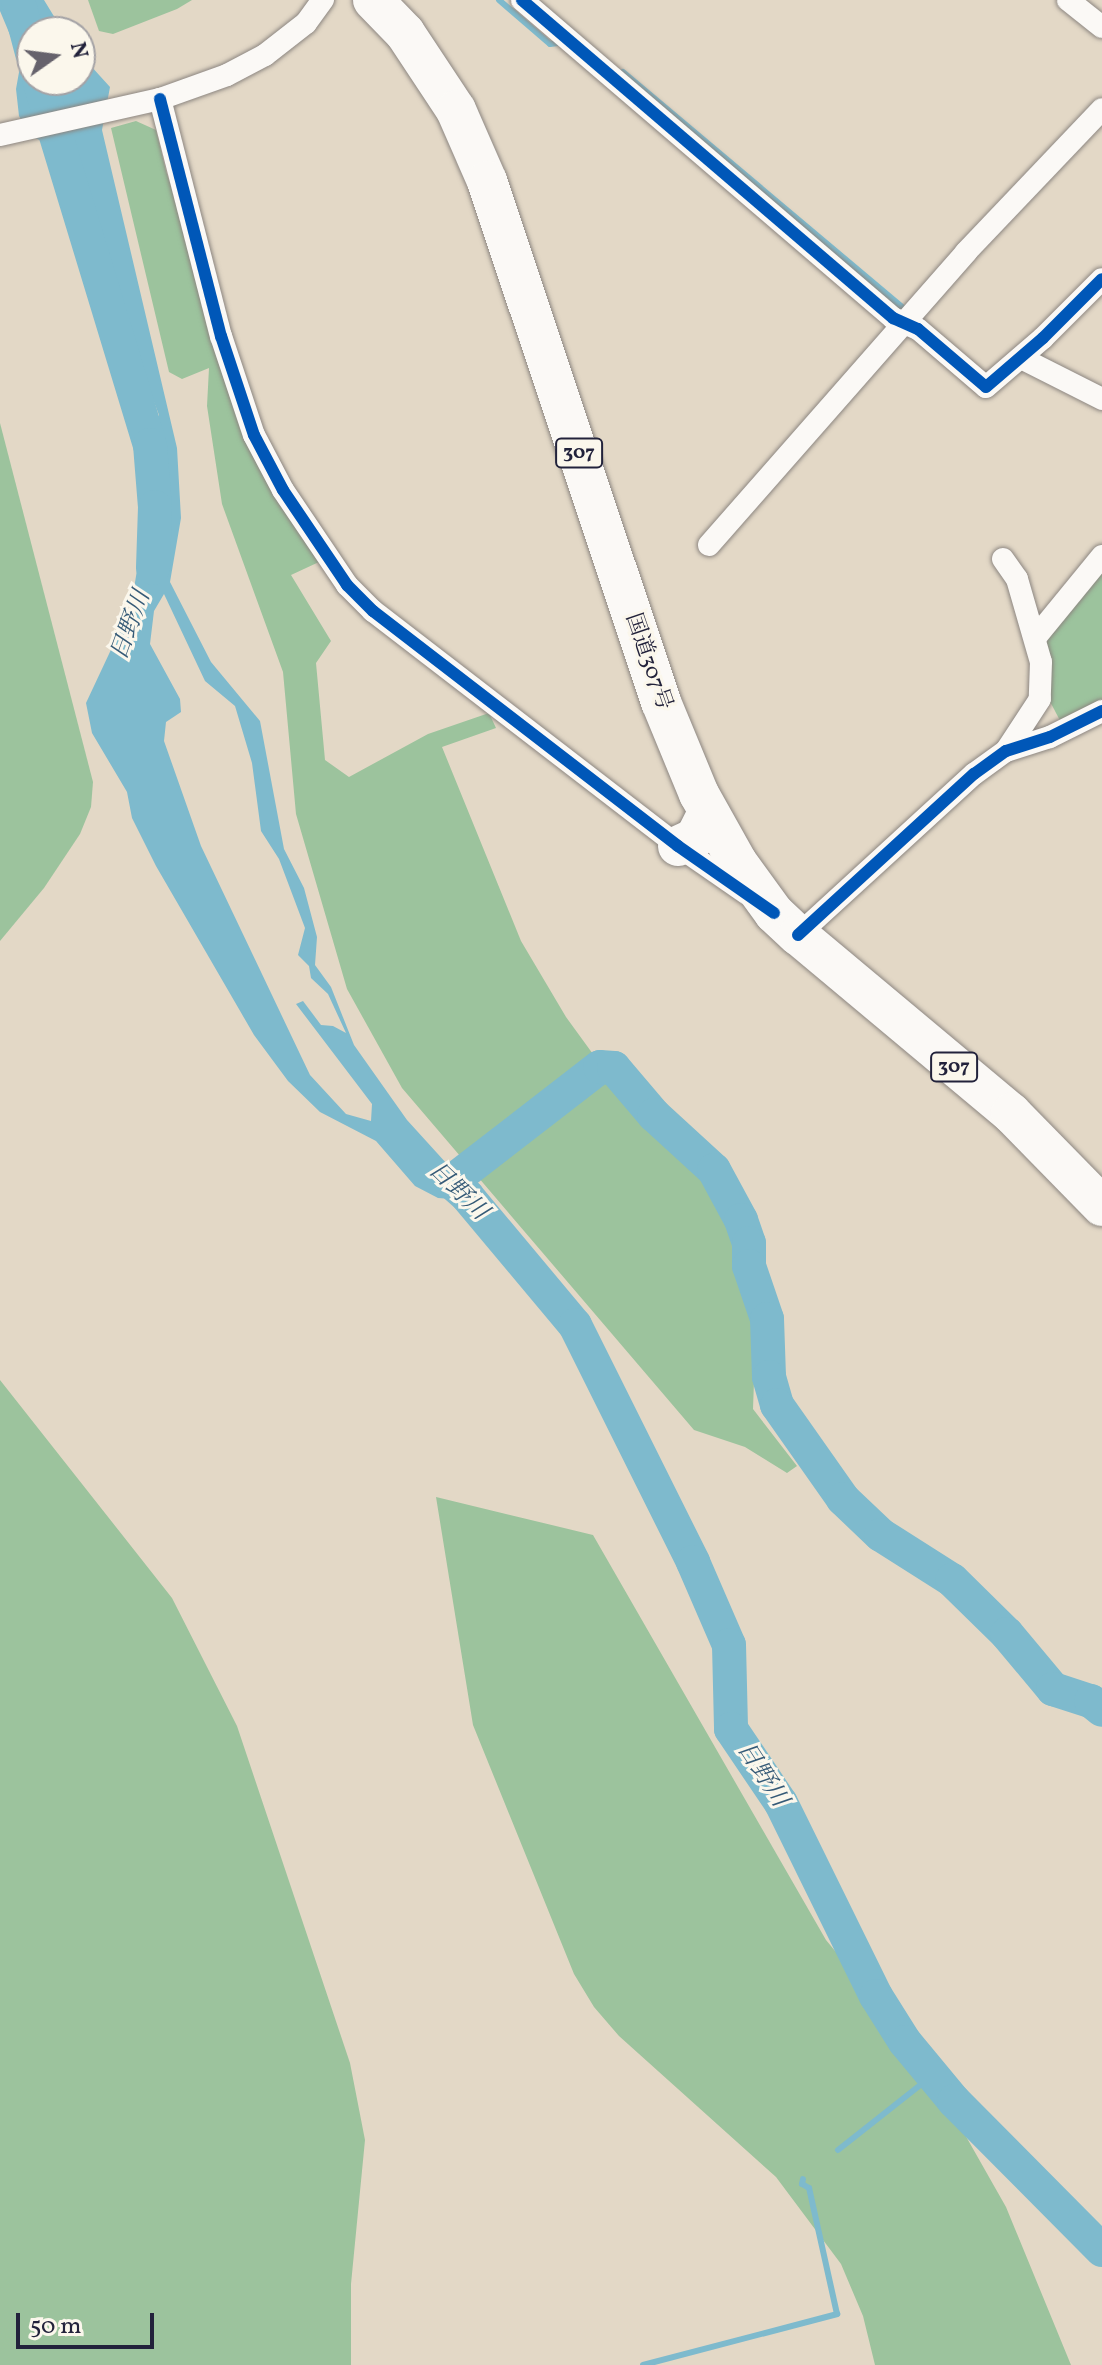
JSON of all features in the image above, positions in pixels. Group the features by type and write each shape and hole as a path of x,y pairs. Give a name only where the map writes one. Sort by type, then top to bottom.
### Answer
{"highway":[{"name":"国道307号","path":"373,0 405,33 456,110 487,181 661,702 708,812 737,862 786,924 1011,1113 1102,1206"},
{"path":"678,846 695,838 708,812"}],"street":[{"path":"0,135 160,99 227,75 265,55 306,23 323,0"},
{"path":"522,0 893,318 906,323 986,387 1021,358 1102,279"},
{"path":"1068,0 1102,27"},
{"path":"160,99 221,336 254,435 310,533 347,585 373,611 678,846 786,924 1006,751 1050,737 1102,711"},
{"path":"709,545 966,252 1102,109"},
{"path":"1021,358 1102,399"},
{"path":"1035,638 1102,556"},
{"path":"1003,559 1017,579 1041,662 1040,699 1006,751"}],"green space":[{"path":"88,0 192,0 113,34 99,31"},
{"path":"136,121 156,130 166,171 264,472 319,562 291,575 331,641 316,663 325,760 349,777 428,734 489,713 496,728 442,747 521,941 566,1017 630,1105 709,1179 742,1241 740,1277 756,1325 753,1409 797,1466 787,1473 745,1447 694,1430 402,1088 347,989 296,814 283,672 222,504 207,406 209,368 182,379 169,372 111,128"},
{"path":"0,423 93,782 91,807 80,834 44,888 0,941"},
{"path":"1102,569 1102,703 1064,728 1046,694 1046,639"},
{"path":"0,1380 172,1598 237,1726 350,2063 365,2140 351,2284 351,2365 0,2365"},
{"path":"436,1497 593,1535 826,1940 917,2050 1006,2207 1071,2365 875,2365 863,2316 841,2264 776,2177 619,2036 594,2007 574,1974 473,1725"}],"water":[{"path":"0,0 12,0 17,16 16,49 0,11"},
{"path":"28,0 44,0 54,16 34,16"},
{"path":"96,72 110,87 102,130 177,448 181,518 170,582 211,662 260,721 284,849 304,888 317,937 315,965 331,987 354,1045 407,1120 487,1208 482,1214 464,1200 438,1198 415,1186 376,1141 320,1112 288,1081 254,1035 156,866 132,818 127,792 92,733 86,703 131,607 137,570 158,510 156,438 159,415 112,293 71,168 48,144 31,136 19,116 17,96 96,96","holes":["164,594 205,681 235,706 252,763 261,831 279,859 305,928 298,955 309,966 311,978 328,994 346,1033 333,1026 321,1025 303,1001 296,1004 372,1104 371,1121 346,1114 310,1075 201,846 164,741 166,722 181,712 180,699 150,644 154,611"]}],"waterway":[{"name":"日野川","path":"18,0 22,16"},
{"path":"499,0 550,44 558,43"},
{"path":"623,72 902,307"},
{"name":"日野川","path":"44,96 150,445 155,507 153,568"},
{"path":"451,1182 600,1067 614,1068 654,1115 714,1170 741,1220 749,1243 749,1266 767,1319 769,1377 777,1405 843,1499 881,1535 952,1580 1007,1634 1053,1689 1091,1701 1102,1710"},
{"name":"日野川","path":"450,1181 467,1196 575,1325 693,1562 729,1645 731,1729 781,1803 876,1996 905,2042 954,2101 1102,2250"},
{"path":"838,2150 933,2075"},
{"path":"643,2365 837,2314 809,2188 802,2184 803,2179"}],"cycle path":[{"path":"522,0 893,318 918,329 986,387 1043,338 1102,279"},
{"path":"160,99 221,336 254,435 283,490 347,585 373,611 678,846 774,913"},
{"path":"798,935 974,774 1006,751 1050,737 1102,711"}]}
